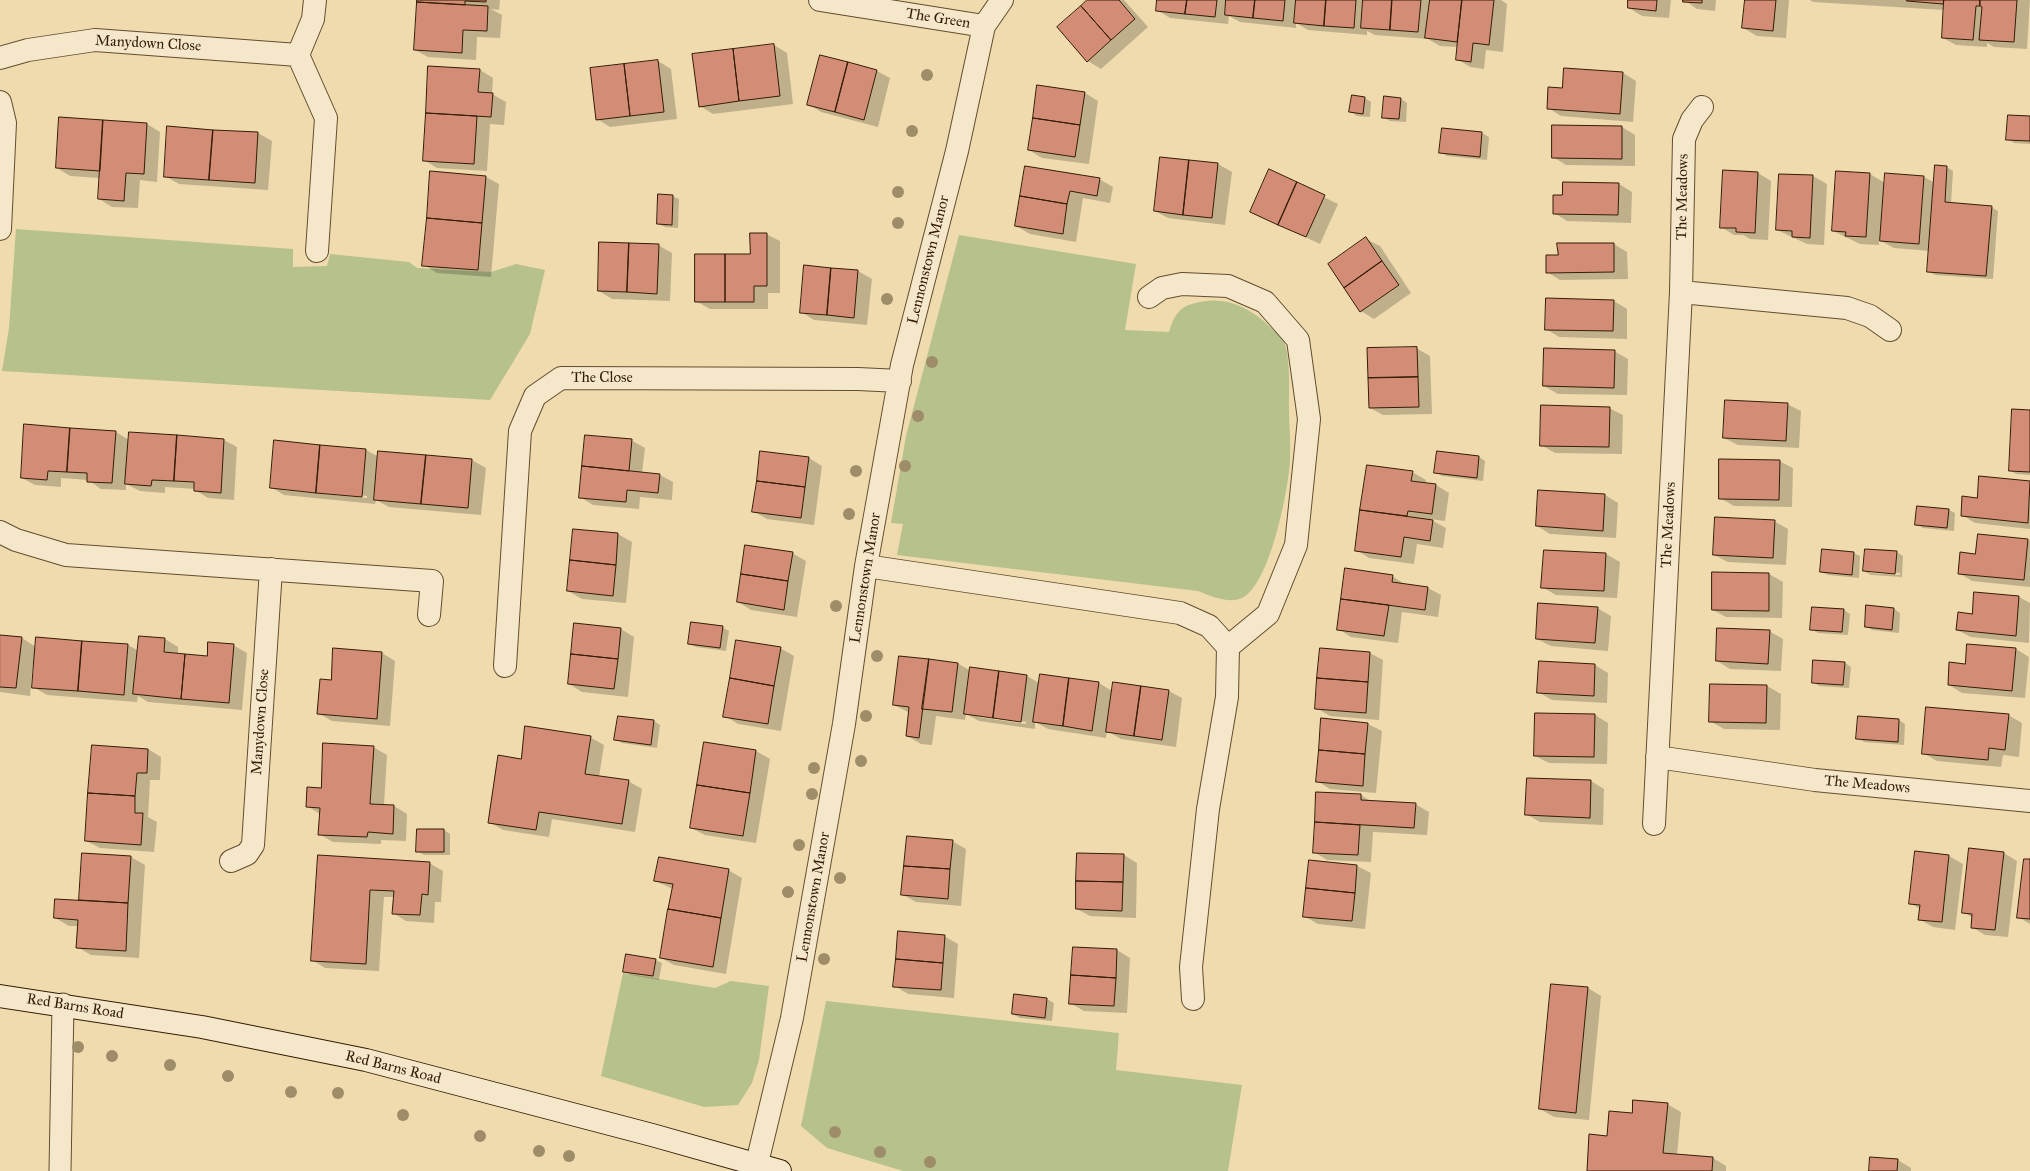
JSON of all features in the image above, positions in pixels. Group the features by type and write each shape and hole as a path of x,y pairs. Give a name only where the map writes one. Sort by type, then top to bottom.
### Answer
{"street":[{"path":"315,0 314,19 298,55 326,118 317,251"},
{"name":"The Green","path":"820,0 984,26"},
{"name":"Lennonstown Manor","path":"757,1163 794,1011 844,724 866,566 902,365 957,151 984,26 1002,0"},
{"name":"Manydown Close","path":"0,58 28,50 95,40 298,55"},
{"path":"0,102 5,123 0,229"},
{"name":"The Meadows","path":"1654,824 1681,292 1684,139 1692,120 1702,107"},
{"path":"1149,296 1162,288 1182,284 1228,286 1265,302 1298,340 1309,419 1296,545 1268,614 1228,647"},
{"path":"1681,292 1847,308 1870,316 1890,330"},
{"name":"The Close","path":"505,666 520,431 535,396 561,378 858,379 900,381"},
{"path":"0,532 16,540 66,555 432,581 429,614"},
{"path":"866,566 1180,613 1209,626 1228,647 1227,697 1208,809 1191,967 1193,999"},
{"name":"Manydown Close","path":"231,862 247,854 253,845 271,569"},
{"name":"The Meadows","path":"1657,757 1815,780 2030,802"},
{"name":"Red Barns Road","path":"0,996 63,1004 202,1027 366,1060 757,1163 780,1171"}],"lane":[{"path":"60,1171 63,1004"}],"green space":[{"path":"16,229 293,249 293,267 327,266 330,254 409,262 417,268 491,272 516,264 545,270 530,334 490,400 2,371 9,328"},
{"path":"959,235 1136,264 1125,330 1169,332 1178,313 1186,306 1199,302 1216,301 1234,304 1251,312 1259,317 1281,337 1287,352 1289,371 1289,475 1276,536 1261,575 1252,590 1237,600 1226,600 1198,591 897,555 903,524 891,523 906,436"},
{"path":"623,973 715,988 731,981 769,986 759,1060 752,1083 738,1105 704,1107 601,1076"},
{"path":"826,1001 1119,1033 1116,1070 1242,1085 1228,1171 903,1171 827,1148 801,1126"}],"building":[{"path":"417,0 486,0 486,2 465,1 465,5 417,2"},
{"path":"1087,0 1119,0 1135,19 1111,40 1081,6"},
{"path":"1157,0 1187,0 1185,14 1156,11"},
{"path":"1187,0 1217,0 1215,17 1185,14"},
{"path":"1226,0 1255,0 1253,18 1225,15"},
{"path":"1255,0 1285,0 1283,21 1253,18"},
{"path":"1296,0 1326,0 1324,26 1294,23"},
{"path":"1326,0 1356,0 1354,28 1324,26"},
{"path":"1363,0 1392,0 1390,30 1361,28"},
{"path":"1392,0 1421,0 1418,32 1390,30"},
{"path":"1430,0 1462,0 1457,42 1425,38"},
{"path":"1462,0 1494,0 1489,45 1473,43 1471,62 1456,60"},
{"path":"1628,0 1657,0 1656,11 1628,8"},
{"path":"1683,0 1702,0 1702,3 1683,2"},
{"path":"1745,0 1776,0 1773,31 1742,28"},
{"path":"1907,0 1944,0 1943,4"},
{"path":"1944,0 1980,0 1980,6 1976,6 1973,40 1942,38"},
{"path":"1980,0 2017,0 2014,42 1979,40 1982,7 1980,6"},
{"path":"417,2 488,6 487,31 463,30 462,53 414,50"},
{"path":"1081,6 1111,40 1087,62 1057,27"},
{"path":"774,44 780,96 739,101 733,49"},
{"path":"733,49 739,101 699,107 692,54"},
{"path":"820,55 848,62 835,112 807,105"},
{"path":"658,60 664,112 630,116 624,64"},
{"path":"848,62 877,70 864,120 835,112"},
{"path":"624,64 630,116 596,120 590,68"},
{"path":"428,66 480,69 478,92 493,93 491,117 426,113"},
{"path":"1564,68 1623,72 1620,114 1547,109 1548,87 1562,88"},
{"path":"1037,85 1085,92 1080,125 1033,118"},
{"path":"1352,95 1365,97 1363,114 1349,112"},
{"path":"1384,96 1401,98 1399,119 1382,118"},
{"path":"426,113 477,116 474,164 423,161"},
{"path":"2008,115 2030,116 2030,141 2006,140"},
{"path":"59,117 103,120 100,171 56,168"},
{"path":"1033,118 1080,125 1075,157 1028,150"},
{"path":"103,120 147,123 144,174 126,173 124,201 98,199"},
{"path":"1552,125 1622,126 1622,159 1552,158"},
{"path":"167,126 213,130 209,180 164,177"},
{"path":"1442,128 1482,132 1480,157 1439,153"},
{"path":"213,130 258,132 255,183 209,180"},
{"path":"1160,157 1189,160 1183,215 1154,211"},
{"path":"1189,160 1218,163 1212,218 1183,215"},
{"path":"1935,165 1947,166 1945,202 1992,206 1986,276 1927,272"},
{"path":"1025,166 1100,178 1097,196 1070,191 1067,204 1020,196"},
{"path":"1269,169 1297,182 1278,225 1250,212"},
{"path":"1723,170 1758,172 1755,233 1736,232 1736,228 1720,228"},
{"path":"430,171 486,176 482,223 427,218"},
{"path":"1836,171 1870,173 1866,237 1845,236 1846,232 1832,231"},
{"path":"1885,173 1924,176 1919,244 1880,241"},
{"path":"1779,174 1813,175 1810,238 1792,237 1792,231 1776,230"},
{"path":"1297,182 1325,195 1306,237 1278,225"},
{"path":"1563,182 1619,183 1618,215 1553,214 1553,195 1562,195"},
{"path":"658,194 673,195 672,225 657,224"},
{"path":"1020,196 1067,204 1063,234 1015,226"},
{"path":"427,218 482,223 478,270 422,266"},
{"path":"750,233 767,233 767,286 754,286 754,302 725,302 725,254 750,254"},
{"path":"1366,237 1382,261 1344,288 1328,264"},
{"path":"599,242 629,243 627,292 598,291"},
{"path":"629,243 659,244 657,294 627,292"},
{"path":"1557,243 1614,243 1614,272 1546,273 1546,255 1558,255"},
{"path":"695,254 725,254 725,302 695,302"},
{"path":"1382,261 1399,285 1360,312 1344,288"},
{"path":"804,265 831,268 827,315 800,313"},
{"path":"831,268 858,270 854,318 827,315"},
{"path":"1546,298 1614,300 1613,331 1545,330"},
{"path":"1417,347 1418,377 1368,378 1367,348"},
{"path":"1544,348 1615,350 1614,388 1543,386"},
{"path":"1418,377 1419,407 1369,408 1368,378"},
{"path":"1725,400 1788,403 1786,441 1723,438"},
{"path":"1541,405 1610,407 1609,447 1540,446"},
{"path":"2012,409 2030,410 2030,472 2009,471"},
{"path":"24,424 70,428 67,472 48,471 47,480 21,478"},
{"path":"70,428 116,431 112,483 87,482 87,473 67,472"},
{"path":"129,432 177,435 174,481 152,480 151,486 125,484"},
{"path":"177,435 224,439 221,493 194,491 194,482 174,481"},
{"path":"585,435 632,439 629,471 582,466"},
{"path":"274,440 320,445 316,493 270,488"},
{"path":"320,445 366,449 362,497 316,493"},
{"path":"378,451 426,455 421,504 374,500"},
{"path":"760,451 809,457 805,487 757,481"},
{"path":"1437,451 1479,456 1477,478 1434,473"},
{"path":"426,455 472,459 468,508 421,504"},
{"path":"1719,459 1780,460 1779,500 1719,499"},
{"path":"1367,465 1413,471 1411,481 1436,484 1432,514 1408,511 1407,516 1360,510"},
{"path":"582,466 660,474 658,493 627,490 626,502 579,498"},
{"path":"1979,476 2030,481 2028,523 1961,516 1962,496 1977,498"},
{"path":"757,481 805,487 801,518 752,512"},
{"path":"1538,490 1605,494 1603,531 1536,526"},
{"path":"1917,506 1949,509 1947,528 1915,525"},
{"path":"1360,510 1433,520 1430,541 1404,537 1401,557 1355,551"},
{"path":"1715,517 1775,520 1773,558 1713,555"},
{"path":"573,529 618,533 616,565 570,560"},
{"path":"1978,534 2028,539 2024,580 1958,574 1960,552 1975,554"},
{"path":"745,545 793,552 788,581 741,574"},
{"path":"1822,549 1854,552 1852,575 1820,572"},
{"path":"1865,549 1897,551 1895,574 1863,571"},
{"path":"1544,550 1606,553 1604,591 1541,588"},
{"path":"570,560 616,565 613,596 567,591"},
{"path":"1345,568 1393,575 1392,582 1428,587 1425,610 1341,599"},
{"path":"1712,572 1769,573 1769,611 1712,610"},
{"path":"741,574 788,581 784,610 737,602"},
{"path":"1974,592 2019,596 2016,636 1956,630 1958,612 1972,614"},
{"path":"1341,599 1389,605 1384,636 1337,630"},
{"path":"1538,603 1598,607 1595,643 1536,639"},
{"path":"1866,605 1894,608 1892,630 1865,627"},
{"path":"1812,607 1844,609 1842,632 1810,630"},
{"path":"691,622 723,626 720,648 688,644"},
{"path":"574,623 621,628 618,659 571,654"},
{"path":"1717,628 1770,630 1768,664 1716,661"},
{"path":"0,635 22,637 16,688 0,687"},
{"path":"139,636 165,638 164,652 185,654 181,699 133,694"},
{"path":"36,637 82,641 78,691 32,688"},
{"path":"736,640 781,647 774,686 730,678"},
{"path":"82,641 128,644 124,695 78,691"},
{"path":"208,642 234,644 229,703 181,699 185,654 207,656"},
{"path":"1967,644 2016,648 2012,691 1948,685 1949,662 1965,664"},
{"path":"333,648 382,652 377,719 317,714 320,679 331,680"},
{"path":"1320,648 1370,652 1368,682 1317,678"},
{"path":"571,654 618,659 614,689 568,684"},
{"path":"899,656 929,659 919,738 906,736 909,707 893,705"},
{"path":"929,659 958,663 952,712 922,709"},
{"path":"1813,660 1845,662 1843,685 1812,683"},
{"path":"1539,661 1595,664 1594,696 1537,693"},
{"path":"970,667 999,671 993,718 964,714"},
{"path":"999,671 1027,675 1021,722 993,718"},
{"path":"1040,674 1069,678 1063,726 1033,722"},
{"path":"730,678 774,686 768,724 723,717"},
{"path":"1069,678 1099,682 1092,731 1063,726"},
{"path":"1317,678 1368,682 1366,713 1315,709"},
{"path":"1113,682 1141,686 1134,736 1106,732"},
{"path":"1710,684 1767,685 1766,723 1709,722"},
{"path":"1141,686 1169,690 1162,740 1134,736"},
{"path":"1926,707 2009,714 2005,750 1989,748 1988,760 1922,754"},
{"path":"1535,713 1595,714 1594,757 1534,756"},
{"path":"618,716 654,720 651,745 614,740"},
{"path":"1858,716 1899,719 1898,742 1856,739"},
{"path":"1321,718 1368,723 1365,754 1319,750"},
{"path":"525,726 591,736 585,774 629,780 622,824 539,812 536,830 488,823 498,755 521,759"},
{"path":"704,742 756,750 750,793 697,785"},
{"path":"323,743 374,746 370,804 394,805 393,834 368,832 367,837 318,835 320,808 306,807 307,787 321,788"},
{"path":"92,745 148,749 147,773 137,773 135,796 88,793"},
{"path":"1319,750 1365,754 1363,786 1316,782"},
{"path":"1527,778 1591,780 1590,818 1525,815"},
{"path":"697,785 750,793 743,836 690,828"},
{"path":"1316,792 1361,794 1361,800 1416,803 1414,828 1315,822"},
{"path":"88,793 135,796 135,813 143,813 141,845 85,841"},
{"path":"1315,822 1360,825 1358,855 1313,853"},
{"path":"417,829 444,829 444,852 416,852"},
{"path":"907,836 953,840 950,869 904,866"},
{"path":"1969,848 2004,852 1995,930 1971,928 1972,914 1962,913"},
{"path":"1915,851 1949,855 1942,922 1918,920 1920,905 1909,904"},
{"path":"82,853 131,856 128,903 79,900"},
{"path":"1077,853 1124,854 1123,882 1076,881"},
{"path":"318,855 430,862 428,895 422,894 420,915 392,914 394,891 370,890 366,964 311,961"},
{"path":"659,857 729,869 721,918 668,909 673,884 654,881"},
{"path":"2024,859 2030,859 2030,919 2017,918"},
{"path":"1309,860 1357,865 1355,893 1306,888"},
{"path":"904,866 950,869 948,899 901,895"},
{"path":"1076,881 1123,882 1122,911 1076,909"},
{"path":"1306,888 1355,893 1352,921 1303,917"},
{"path":"55,899 128,903 126,951 76,948 78,920 54,918"},
{"path":"668,909 721,918 713,967 660,958"},
{"path":"898,931 945,935 943,963 896,959"},
{"path":"1073,947 1117,949 1116,978 1071,975"},
{"path":"626,954 656,959 653,976 623,972"},
{"path":"896,959 943,963 941,990 893,987"},
{"path":"1071,975 1116,978 1114,1006 1069,1004"},
{"path":"1551,984 1588,987 1576,1113 1539,1109"},
{"path":"1014,994 1047,998 1045,1018 1012,1014"},
{"path":"1633,1100 1668,1103 1663,1153 1713,1157 1712,1171 1587,1171 1589,1134 1607,1136 1609,1111 1632,1113"},
{"path":"1870,1157 1898,1159 1897,1171 1869,1171"}]}
